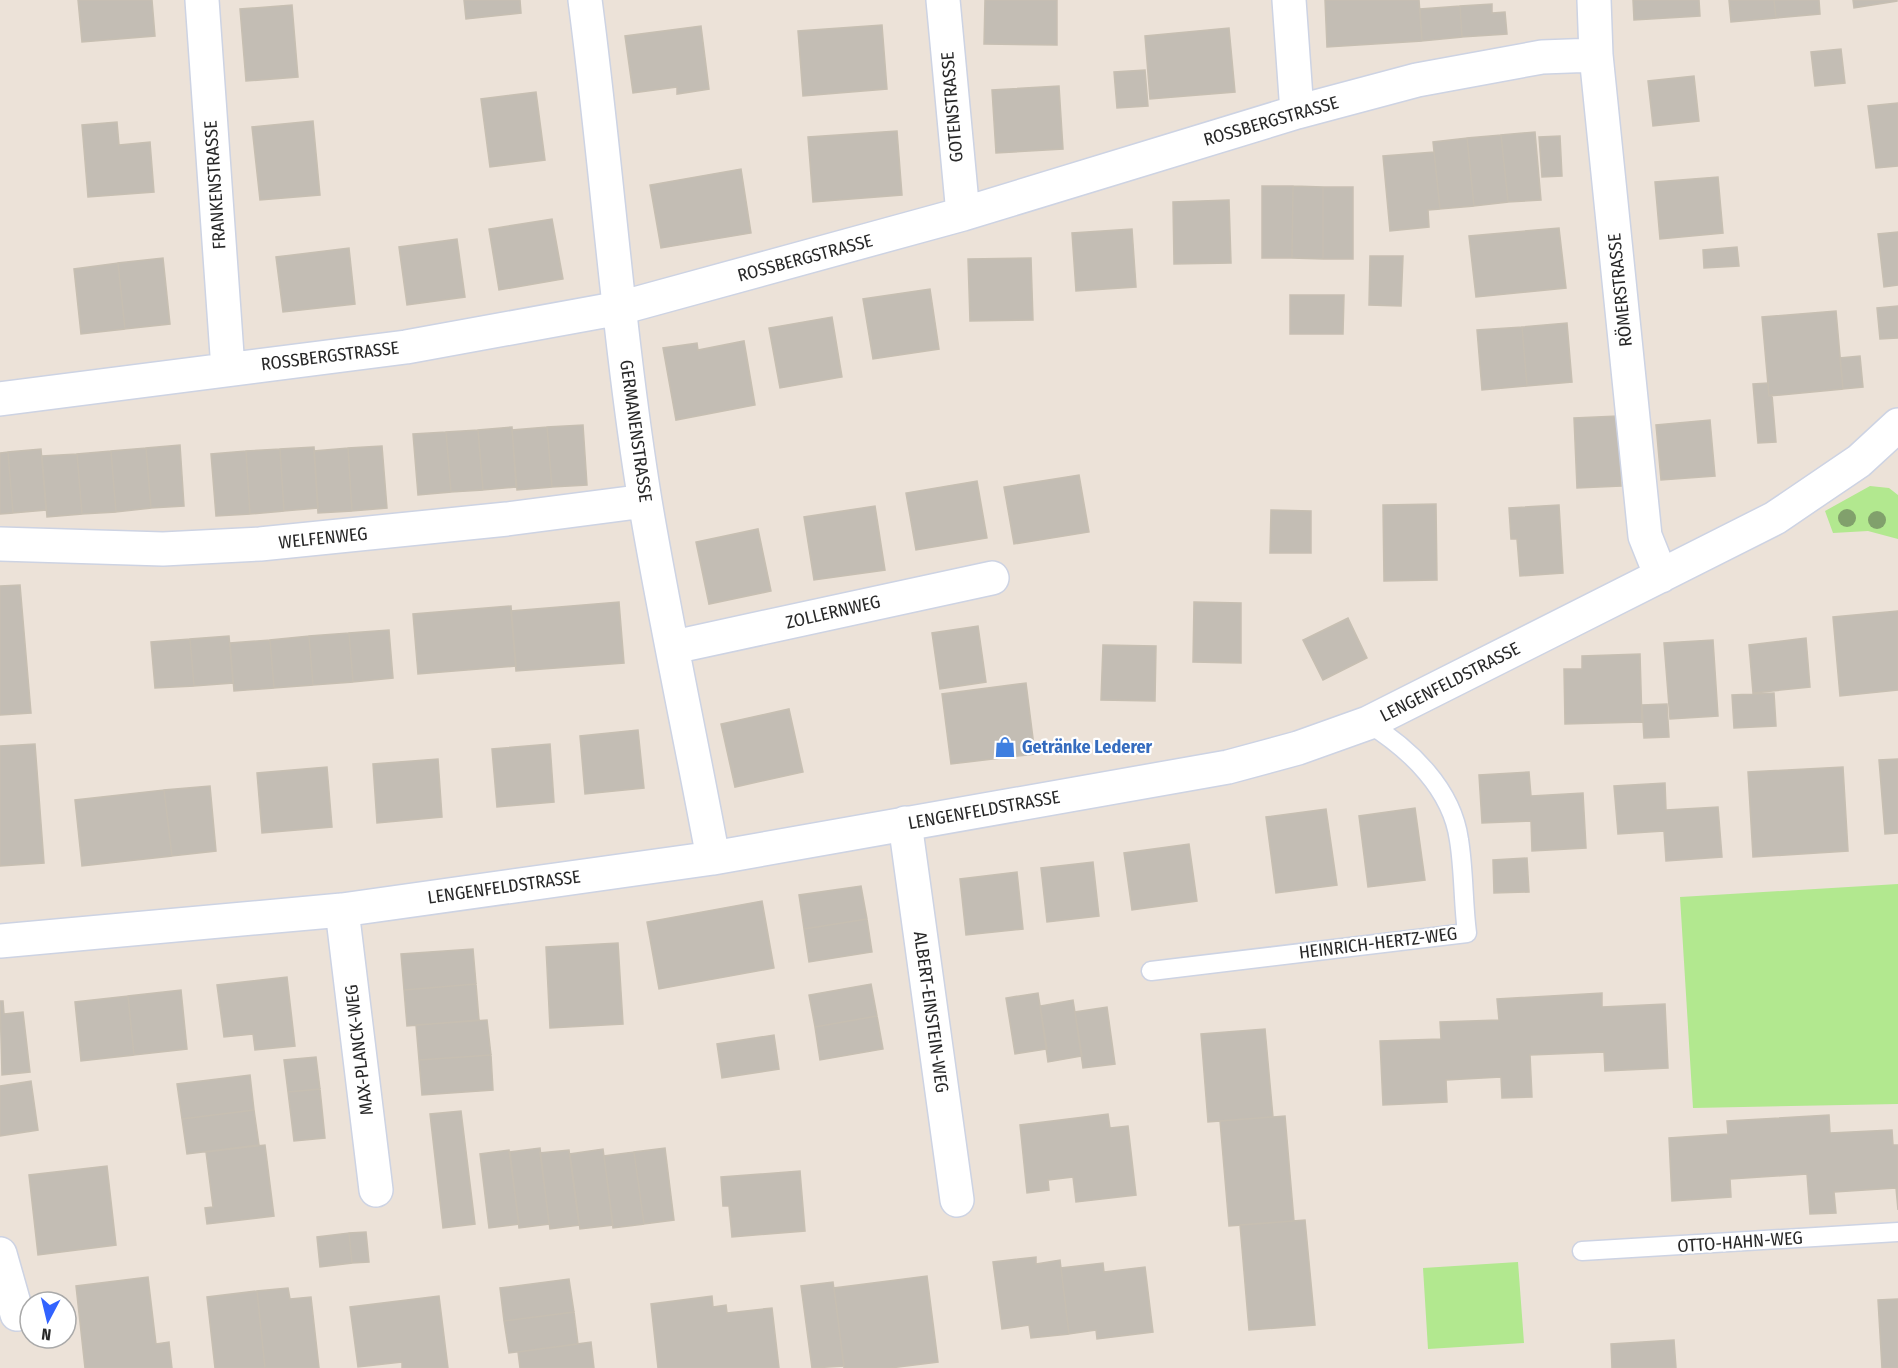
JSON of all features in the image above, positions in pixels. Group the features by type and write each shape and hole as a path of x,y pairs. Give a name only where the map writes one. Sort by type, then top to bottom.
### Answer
{"street":[{"name":"FRANKENSTRASSE","path":"202,0 228,369"},
{"name":"GERMANENSTRASSE","path":"585,0 604,142 620,308 645,501 713,858"},
{"name":"GOTENSTRASSE","path":"943,0 963,214"},
{"path":"1289,0 1297,112"},
{"name":"RÖMERSTRASSE","path":"1594,0 1596,55 1645,536 1661,576"},
{"name":"ROSSBERGSTRASSE","path":"0,399 406,347 620,308 963,214 1297,112 1417,80 1542,57 1596,55"},
{"name":"LENGENFELDSTRASSE","path":"0,941 342,910 713,858 1228,767 1298,748 1368,723 1775,518 1859,461 1895,433"},
{"name":"WELFENWEG","path":"0,544 163,549 260,544 507,519 645,501"},
{"name":"ZOLLERNWEG","path":"674,647 992,578"},
{"name":"ALBERT-EINSTEIN-WEG","path":"905,823 957,1200"},
{"name":"MAX-PLANCK-WEG","path":"342,910 376,1190"},
{"path":"0,1254 18,1314"}],"lane":[{"name":"HEINRICH-HERTZ-WEG","path":"1151,971 1467,933 1459,839 1450,808 1434,779 1390,736 1368,723"},
{"name":"OTTO-HAHN-WEG","path":"1582,1251 1898,1232"}],"green space":[{"path":"1870,486 1889,488 1898,495 1898,539 1868,531 1833,533 1825,511"},
{"path":"1898,884 1898,1104 1693,1108 1680,897"},
{"path":"1518,1262 1524,1343 1428,1349 1423,1268"}],"building":[{"path":"78,0 152,0 155,36 82,42"},
{"path":"464,0 520,0 521,13 466,19"},
{"path":"985,0 1057,0 1057,45 984,44"},
{"path":"1325,0 1419,0 1422,41 1327,47"},
{"path":"1633,0 1699,0 1700,16 1634,20"},
{"path":"1729,0 1774,0 1776,18 1731,22"},
{"path":"1774,0 1819,0 1820,14 1776,18"},
{"path":"1853,0 1897,0 1897,1 1854,8"},
{"path":"1492,4 1492,13 1505,12 1507,34 1462,37 1460,6"},
{"path":"292,5 298,77 246,81 240,9"},
{"path":"1460,6 1462,37 1422,41 1420,9"},
{"path":"882,25 887,89 803,96 798,31"},
{"path":"701,26 709,89 677,94 677,87 633,93 625,36"},
{"path":"1229,28 1235,92 1150,99 1145,36"},
{"path":"1841,49 1845,83 1815,86 1811,52"},
{"path":"1145,70 1148,106 1117,108 1114,72"},
{"path":"1694,76 1699,121 1653,126 1648,81"},
{"path":"1059,86 1063,149 996,153 992,90"},
{"path":"536,92 545,160 490,167 481,99"},
{"path":"1898,103 1898,166 1876,168 1868,106"},
{"path":"313,121 320,195 260,200 252,127"},
{"path":"117,122 119,145 150,142 154,192 88,197 82,125"},
{"path":"897,131 902,195 813,202 808,137"},
{"path":"1535,132 1541,200 1508,202 1501,135"},
{"path":"1501,135 1508,202 1474,206 1467,138"},
{"path":"1560,136 1562,176 1542,177 1539,137"},
{"path":"1467,138 1474,206 1440,209 1433,142"},
{"path":"1434,152 1440,209 1428,210 1429,227 1390,231 1383,156"},
{"path":"741,169 751,233 661,248 650,185"},
{"path":"1718,177 1723,233 1660,239 1655,182"},
{"path":"1262,186 1293,186 1292,258 1262,258"},
{"path":"1293,186 1323,187 1323,259 1292,258"},
{"path":"1323,187 1353,187 1353,259 1323,259"},
{"path":"1229,200 1231,263 1174,264 1173,202"},
{"path":"552,219 563,279 499,290 489,229"},
{"path":"1559,228 1566,288 1476,297 1469,236"},
{"path":"1132,229 1136,287 1076,291 1072,233"},
{"path":"1898,232 1898,285 1884,287 1878,234"},
{"path":"457,239 465,297 407,305 399,247"},
{"path":"1737,247 1739,266 1704,268 1703,250"},
{"path":"349,248 355,304 283,312 276,257"},
{"path":"1370,256 1403,256 1401,306 1369,305"},
{"path":"163,258 170,324 125,329 118,263"},
{"path":"1031,258 1033,320 970,321 968,259"},
{"path":"118,263 125,329 81,334 74,269"},
{"path":"930,289 939,349 873,359 863,299"},
{"path":"1290,295 1344,295 1343,334 1290,334"},
{"path":"1898,306 1898,338 1880,339 1877,308"},
{"path":"1836,311 1843,389 1769,396 1762,317"},
{"path":"832,317 842,377 780,388 769,328"},
{"path":"1567,323 1572,382 1527,386 1522,327"},
{"path":"1522,327 1527,386 1482,390 1477,330"},
{"path":"744,341 755,405 676,420 663,348 697,343 698,350"},
{"path":"1860,356 1863,387 1843,389 1840,358"},
{"path":"1768,383 1769,396 1772,395 1776,442 1758,443 1753,384"},
{"path":"1618,416 1621,486 1577,488 1574,418"},
{"path":"1710,420 1715,476 1661,480 1656,425"},
{"path":"583,425 587,485 552,487 547,427"},
{"path":"512,427 516,487 483,490 478,430"},
{"path":"547,427 552,487 517,490 512,430"},
{"path":"478,430 483,490 451,492 446,432"},
{"path":"446,432 451,492 418,495 413,434"},
{"path":"180,445 184,506 151,508 146,448"},
{"path":"382,446 387,508 352,511 348,448"},
{"path":"314,447 318,508 284,511 280,449"},
{"path":"146,448 151,508 116,512 111,451"},
{"path":"348,448 352,511 318,513 314,451"},
{"path":"41,449 46,510 13,513 8,452"},
{"path":"280,449 284,511 250,514 246,451"},
{"path":"111,451 116,512 82,514 77,454"},
{"path":"246,451 250,514 216,516 211,454"},
{"path":"8,452 13,513 0,514 0,453"},
{"path":"77,454 82,514 47,517 42,456"},
{"path":"1079,475 1089,532 1014,544 1004,487"},
{"path":"977,481 987,538 916,550 906,493"},
{"path":"1436,504 1437,580 1384,581 1383,505"},
{"path":"1559,505 1563,573 1520,576 1517,539 1511,539 1509,508"},
{"path":"875,506 885,570 814,580 804,517"},
{"path":"1271,510 1311,511 1311,553 1270,553"},
{"path":"758,529 771,591 709,604 696,542"},
{"path":"20,585 31,713 0,715 0,586"},
{"path":"619,602 624,663 516,671 511,611"},
{"path":"1194,602 1241,603 1241,663 1193,662"},
{"path":"511,606 516,666 418,674 413,614"},
{"path":"1898,611 1898,690 1840,696 1833,617"},
{"path":"1348,618 1367,658 1323,680 1303,640"},
{"path":"978,626 986,682 940,689 932,633"},
{"path":"389,630 393,678 353,682 349,633"},
{"path":"349,633 353,682 313,685 309,636"},
{"path":"229,636 233,683 194,686 190,639"},
{"path":"309,636 313,685 274,688 270,640"},
{"path":"1806,638 1810,687 1753,693 1749,645"},
{"path":"190,639 194,686 155,688 151,642"},
{"path":"270,640 274,688 234,691 230,643"},
{"path":"1713,640 1718,716 1670,719 1664,643"},
{"path":"1103,645 1156,646 1155,701 1101,700"},
{"path":"1640,654 1642,722 1565,724 1564,669 1582,669 1582,656"},
{"path":"1026,683 1035,754 951,764 942,694"},
{"path":"1774,693 1776,726 1734,728 1732,695"},
{"path":"1667,704 1669,737 1644,738 1642,705"},
{"path":"789,709 803,772 735,787 721,724"},
{"path":"638,730 644,788 585,794 580,736"},
{"path":"35,744 44,863 0,866 0,746"},
{"path":"550,744 554,802 497,807 492,749"},
{"path":"438,759 442,817 377,823 373,764"},
{"path":"1898,759 1898,833 1885,834 1879,760"},
{"path":"327,767 332,827 262,833 257,773"},
{"path":"1843,767 1848,851 1753,857 1748,772"},
{"path":"1529,772 1531,796 1583,793 1586,848 1532,851 1531,821 1482,823 1479,775"},
{"path":"1665,783 1666,810 1718,807 1722,857 1666,861 1664,831 1618,834 1614,786"},
{"path":"210,786 216,851 172,856 164,790"},
{"path":"164,790 172,856 82,866 75,800"},
{"path":"1415,808 1425,880 1368,887 1359,816"},
{"path":"1326,809 1337,885 1276,893 1266,817"},
{"path":"1189,844 1197,901 1132,910 1124,853"},
{"path":"1527,858 1529,892 1494,893 1493,860"},
{"path":"1093,862 1099,916 1047,922 1041,868"},
{"path":"1017,872 1023,929 966,935 960,879"},
{"path":"861,886 867,919 804,929 799,895"},
{"path":"762,901 774,968 659,989 647,922"},
{"path":"867,919 872,952 809,962 804,929"},
{"path":"618,943 623,1024 550,1028 546,947"},
{"path":"473,949 476,984 404,990 401,954"},
{"path":"287,977 295,1046 255,1050 253,1034 224,1037 217,985"},
{"path":"476,984 479,1020 407,1026 404,990"},
{"path":"871,984 877,1016 815,1027 809,995"},
{"path":"181,990 187,1049 134,1055 128,996"},
{"path":"1038,993 1047,1049 1015,1054 1006,998"},
{"path":"1602,993 1602,1007 1665,1004 1668,1068 1605,1071 1604,1052 1530,1055 1532,1097 1502,1098 1501,1077 1446,1080 1447,1102 1383,1105 1380,1041 1441,1039 1440,1022 1499,1020 1497,999"},
{"path":"128,996 134,1055 81,1061 75,1002"},
{"path":"1073,1000 1082,1056 1048,1062 1040,1006"},
{"path":"0,1001 3,1001 4,1014 23,1012 30,1072 2,1075"},
{"path":"1107,1007 1115,1064 1083,1068 1075,1012"},
{"path":"877,1016 883,1049 820,1060 815,1027"},
{"path":"487,1020 491,1055 419,1060 416,1025"},
{"path":"1265,1029 1273,1117 1208,1122 1201,1034"},
{"path":"774,1035 779,1069 722,1078 717,1044"},
{"path":"491,1055 493,1090 422,1095 419,1060"},
{"path":"316,1057 320,1089 288,1092 284,1060"},
{"path":"250,1075 254,1110 182,1119 177,1084"},
{"path":"31,1081 38,1130 0,1136 0,1086"},
{"path":"320,1089 325,1138 294,1141 288,1092"},
{"path":"254,1110 259,1145 187,1154 182,1119"},
{"path":"461,1111 475,1224 443,1228 430,1114"},
{"path":"1108,1114 1110,1128 1128,1126 1136,1195 1076,1202 1073,1177 1048,1180 1049,1190 1027,1193 1020,1125"},
{"path":"1829,1115 1830,1133 1892,1130 1893,1145 1898,1145 1898,1210 1896,1188 1834,1192 1836,1213 1810,1214 1807,1174 1730,1179 1731,1197 1672,1201 1669,1138 1728,1134 1727,1121"},
{"path":"1285,1116 1294,1221 1229,1226 1220,1121"},
{"path":"265,1145 274,1216 207,1224 205,1208 213,1207 206,1152"},
{"path":"540,1148 549,1224 519,1228 510,1152"},
{"path":"665,1148 674,1220 644,1224 634,1152"},
{"path":"603,1149 613,1225 580,1229 570,1154"},
{"path":"509,1150 519,1224 489,1228 480,1154"},
{"path":"569,1150 579,1225 550,1229 540,1153"},
{"path":"634,1152 644,1224 613,1228 604,1156"},
{"path":"107,1166 116,1245 38,1255 29,1175"},
{"path":"800,1171 805,1231 732,1237 729,1206 723,1206 721,1177"},
{"path":"1305,1220 1315,1325 1249,1330 1240,1225"},
{"path":"366,1232 369,1262 352,1263 349,1233"},
{"path":"349,1233 352,1263 320,1267 317,1237"},
{"path":"1036,1257 1036,1264 1060,1260 1069,1334 1031,1338 1029,1325 1002,1329 993,1262"},
{"path":"1103,1263 1104,1272 1145,1267 1153,1332 1097,1339 1096,1330 1069,1334 1061,1268"},
{"path":"927,1276 938,1362 890,1368 844,1368 834,1288"},
{"path":"148,1277 156,1344 169,1342 172,1368 85,1368 76,1286"},
{"path":"569,1279 574,1312 504,1321 500,1288"},
{"path":"833,1282 844,1366 812,1368 801,1286"},
{"path":"288,1288 290,1299 311,1297 319,1368 265,1368 257,1291"},
{"path":"257,1291 265,1368 215,1368 207,1297"},
{"path":"439,1296 448,1368 402,1368 402,1362 358,1367 350,1307"},
{"path":"712,1296 713,1307 726,1305 727,1313 772,1308 779,1368 658,1368 651,1304"},
{"path":"1898,1299 1898,1368 1882,1368 1878,1300"},
{"path":"574,1312 578,1344 509,1353 504,1321"},
{"path":"1674,1340 1676,1368 1612,1368 1611,1344"},
{"path":"591,1342 594,1368 520,1368 518,1352"}],"place":[{"name":"Getränke Lederer","path":"1005,747"}]}
